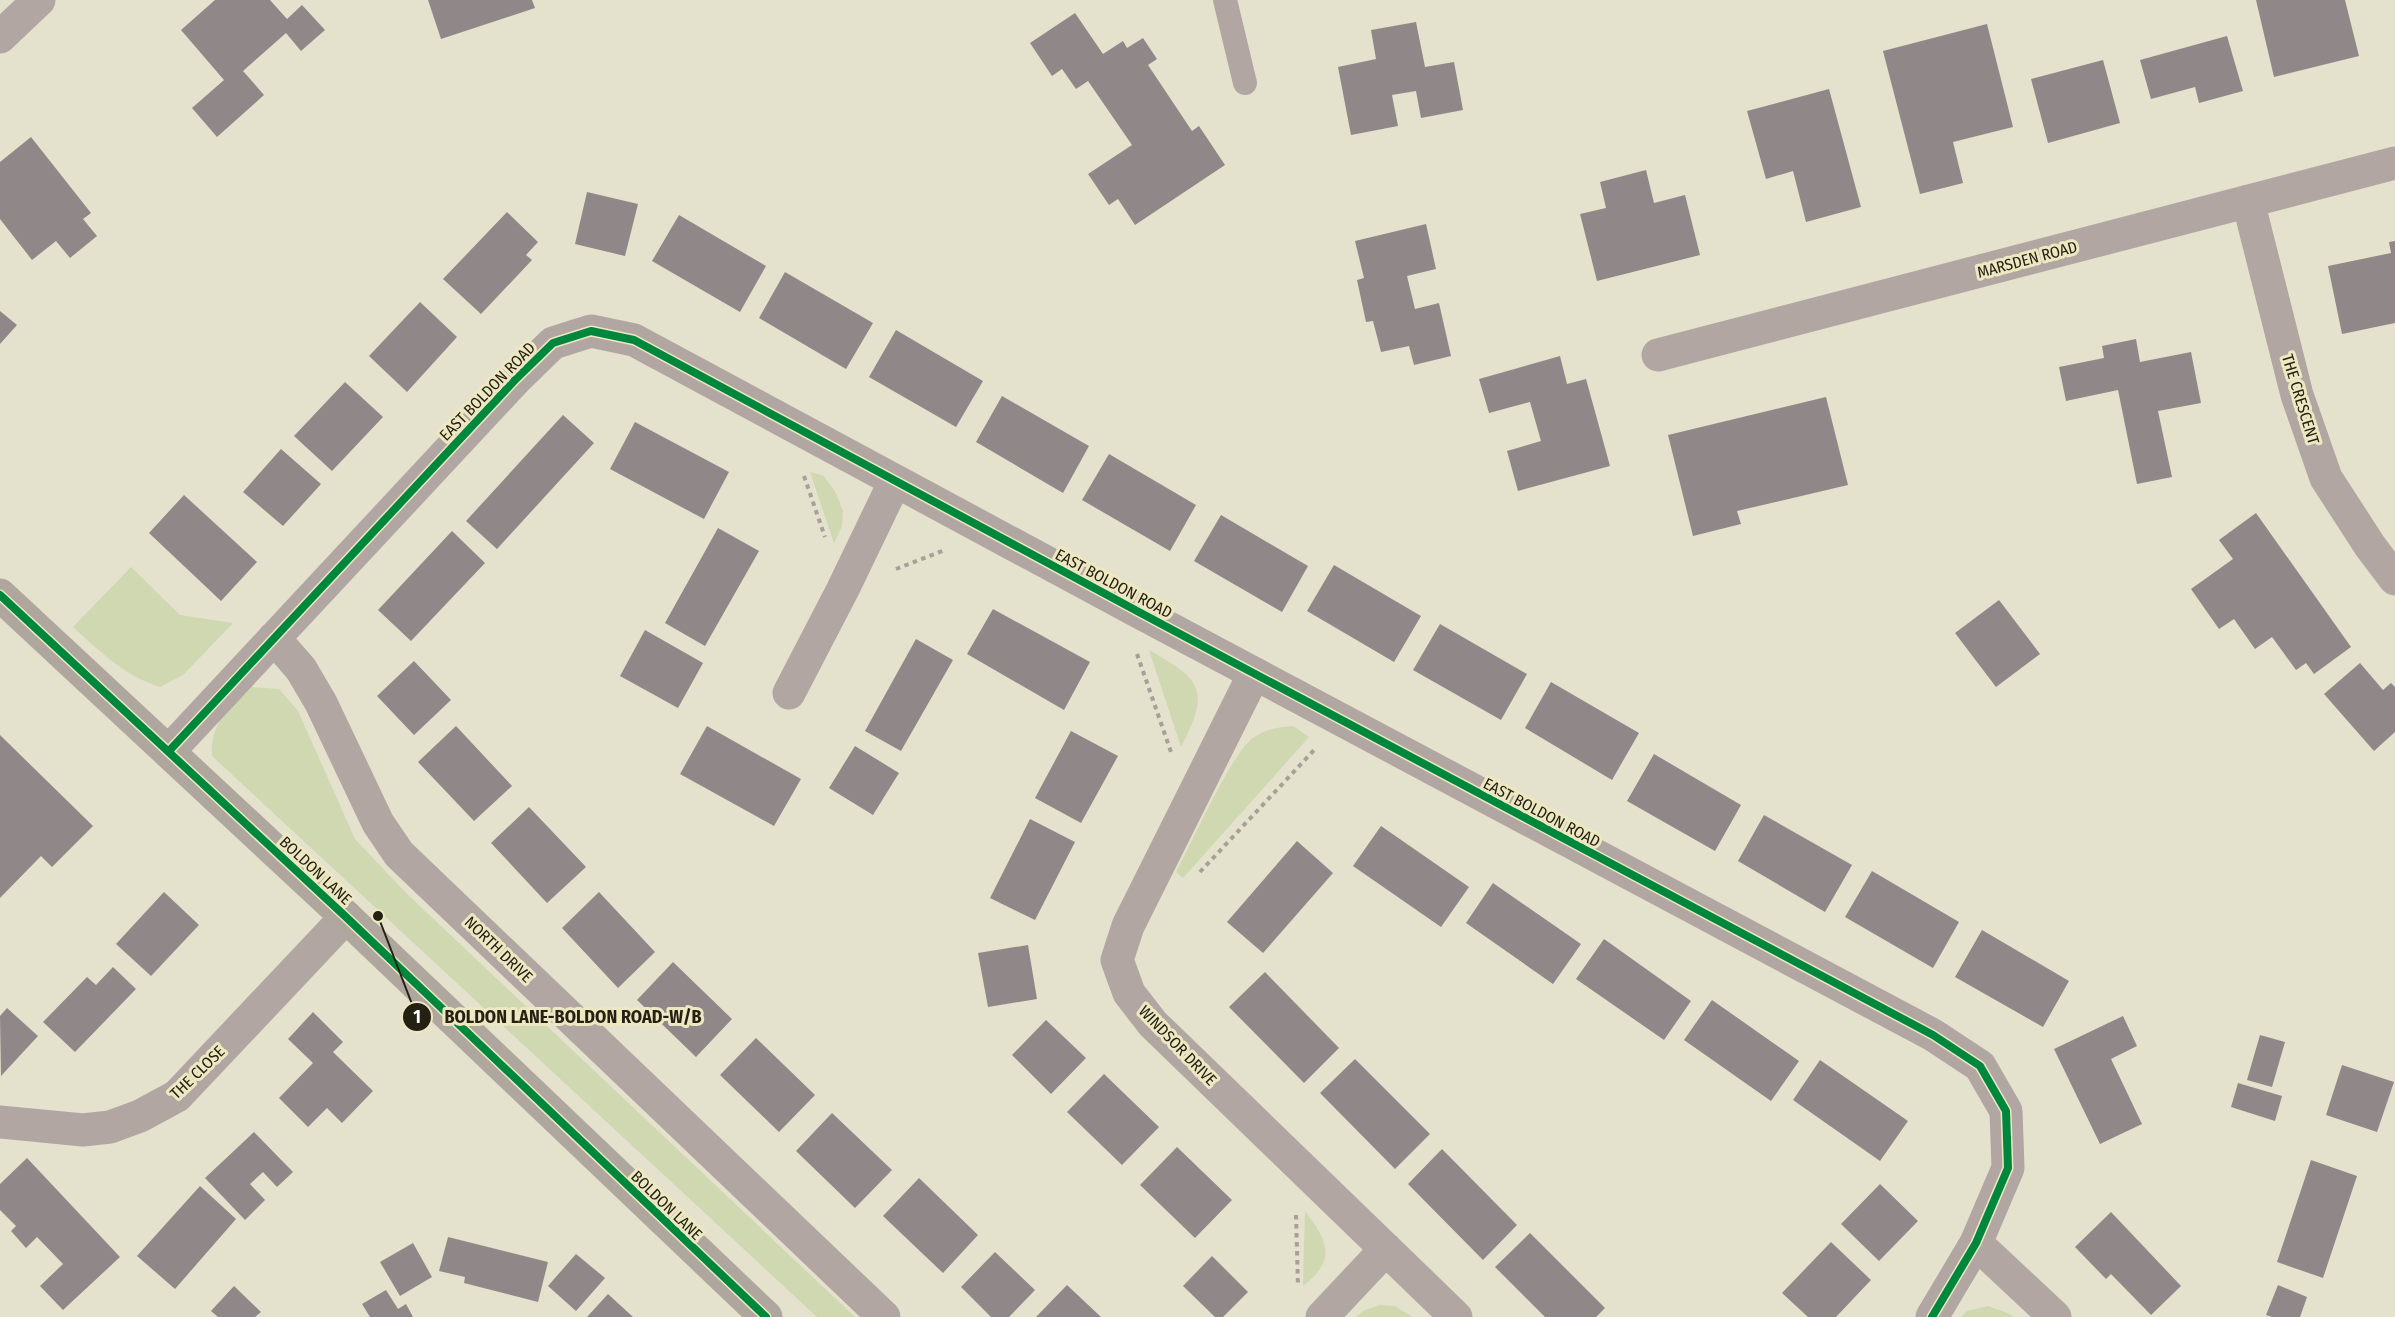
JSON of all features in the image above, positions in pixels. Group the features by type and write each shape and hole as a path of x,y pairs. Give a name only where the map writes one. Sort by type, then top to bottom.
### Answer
{"street":[{"path":"0,37 39,0"},
{"name":"MARSDEN ROAD","path":"1659,355 2395,163"},
{"name":"THE CRESCENT","path":"2248,201 2297,395 2326,478 2370,546 2395,579"},
{"name":"EAST BOLDON ROAD","path":"169,751 515,380 553,343 591,331 634,340 1254,674 1933,1035 1980,1066 2006,1111 2008,1168 1976,1243 1932,1317"},
{"path":"789,693 895,481"},
{"name":"BOLDON LANE","path":"0,595 346,917 766,1317"},
{"name":"NORTH DRIVE","path":"274,638 301,669 321,703 378,823 399,854 884,1317"},
{"name":"WINDSOR DRIVE","path":"1254,674 1128,926 1117,960 1130,993 1153,1024 1456,1317"},
{"name":"THE CLOSE","path":"0,1122 83,1130 110,1127 140,1116 177,1096 346,917"},
{"path":"1976,1243 2055,1317"},
{"path":"1322,1317 1386,1249"}],"lane":[{"path":"1226,0 1245,83"}],"path":[{"path":"786,422 843,589 990,532"},
{"path":"1118,601 1189,803"},
{"path":"1197,875 1342,720"},
{"path":"1294,1161 1298,1295"}],"green space":[{"path":"810,472 824,476 836,493 843,511 842,526 834,543"},
{"path":"131,567 180,615 233,623 183,675 160,687 124,669 73,627"},
{"path":"1149,650 1181,670 1191,679 1196,689 1198,700 1196,712 1181,747"},
{"path":"251,687 279,689 298,711 355,839 406,893 855,1317 817,1317 212,756 214,735 222,717"},
{"path":"1293,726 1309,737 1183,878 1176,872 1223,779 1244,747 1262,732"},
{"path":"1305,1211 1323,1241 1325,1259 1314,1277 1303,1286"},
{"path":"1380,1305 1395,1306 1413,1317 1356,1317 1365,1310"},
{"path":"1988,1306 2013,1317 1961,1317 1967,1311"}],"building":[{"path":"215,0 270,0 287,19 302,5 325,30 301,51 286,33 243,71 264,95 217,137 192,108 224,80 181,30"},
{"path":"428,0 532,0 535,8 441,39"},
{"path":"2256,0 2345,0 2359,56 2274,77"},
{"path":"1075,13 1103,54 1123,41 1127,48 1143,38 1157,59 1148,65 1192,131 1199,126 1225,165 1135,225 1118,199 1109,205 1088,174 1132,145 1088,81 1076,89 1062,69 1052,76 1030,43"},
{"path":"1416,22 1425,67 1454,62 1463,110 1421,118 1416,91 1392,95 1398,126 1351,135 1338,67 1376,59 1371,30"},
{"path":"1987,24 2013,127 1953,142 1963,183 1920,194 1883,51"},
{"path":"2227,36 2243,91 2199,103 2195,87 2151,99 2140,60"},
{"path":"2103,60 2120,123 2048,143 2031,79"},
{"path":"1829,89 1861,207 1806,222 1793,171 1766,179 1747,111"},
{"path":"31,137 91,213 83,219 97,236 70,258 56,241 32,260 0,219 0,162"},
{"path":"1646,170 1654,203 1685,195 1700,255 1597,281 1580,214 1606,208 1600,182"},
{"path":"587,192 638,204 625,256 575,244"},
{"path":"507,212 538,242 526,255 532,260 481,314 443,279"},
{"path":"679,215 766,266 740,312 652,261"},
{"path":"1426,224 1436,269 1407,276 1415,309 1439,303 1451,356 1414,365 1409,346 1381,352 1373,321 1366,322 1357,280 1364,278 1355,241"},
{"path":"2395,241 2395,323 2342,334 2328,266 2391,253 2389,242"},
{"path":"785,272 873,323 846,369 759,318"},
{"path":"420,302 457,337 407,392 369,356"},
{"path":"0,311 17,325 0,344"},
{"path":"896,330 983,381 956,427 869,377"},
{"path":"2136,339 2140,362 2191,352 2201,403 2158,411 2172,477 2137,484 2118,390 2066,401 2059,367 2104,358 2102,346"},
{"path":"1560,356 1567,384 1586,379 1610,466 1518,491 1507,451 1541,441 1530,402 1489,413 1479,379"},
{"path":"345,382 383,417 332,471 294,436"},
{"path":"1002,396 1089,446 1063,493 976,442"},
{"path":"1826,397 1848,485 1737,511 1741,524 1693,536 1668,435"},
{"path":"563,415 594,443 497,549 466,521"},
{"path":"635,422 729,472 704,519 610,469"},
{"path":"281,449 321,484 283,526 243,492"},
{"path":"1109,454 1196,505 1170,551 1082,500"},
{"path":"184,495 257,562 221,601 149,533"},
{"path":"2256,513 2351,647 2314,674 2306,663 2296,670 2272,637 2255,649 2234,619 2219,629 2191,589 2233,559 2219,540"},
{"path":"1221,515 1308,566 1282,612 1194,561"},
{"path":"718,528 759,551 705,646 665,623"},
{"path":"452,531 485,563 411,641 378,610"},
{"path":"1334,565 1421,616 1394,662 1307,611"},
{"path":"1999,600 2040,654 1996,687 1955,633"},
{"path":"993,609 1090,662 1064,710 967,654"},
{"path":"1440,624 1527,674 1501,720 1413,670"},
{"path":"645,630 703,663 678,708 620,676"},
{"path":"916,639 953,660 901,751 865,731"},
{"path":"414,661 451,700 414,735 377,696"},
{"path":"2360,663 2383,690 2391,683 2395,687 2395,732 2374,751 2324,694"},
{"path":"1551,682 1639,733 1612,780 1525,728"},
{"path":"456,726 512,786 474,821 418,762"},
{"path":"707,726 801,779 774,826 680,774"},
{"path":"1071,731 1118,756 1081,823 1035,798"},
{"path":"0,735 93,826 52,867 41,856 0,898"},
{"path":"855,746 899,773 873,815 829,788"},
{"path":"1654,754 1741,805 1715,851 1627,801"},
{"path":"529,807 586,867 547,903 491,843"},
{"path":"1764,815 1852,865 1825,912 1738,861"},
{"path":"1030,819 1075,842 1035,920 990,898"},
{"path":"1381,826 1469,887 1441,927 1353,866"},
{"path":"1297,841 1333,873 1263,953 1227,922"},
{"path":"1872,871 1959,922 1933,968 1845,917"},
{"path":"1493,883 1581,944 1553,984 1466,923"},
{"path":"164,892 199,925 151,976 116,944"},
{"path":"599,892 655,952 618,988 562,928"},
{"path":"1982,930 2069,981 2043,1027 1955,977"},
{"path":"1604,939 1691,1001 1664,1040 1576,979"},
{"path":"1028,945 1037,999 988,1007 978,953"},
{"path":"673,962 732,1019 696,1057 637,1000"},
{"path":"113,967 136,989 75,1052 43,1022 87,977 96,985"},
{"path":"1265,972 1339,1048 1304,1083 1229,1007"},
{"path":"1712,1000 1799,1061 1771,1101 1684,1040"},
{"path":"7,1008 38,1036 1,1076 0,1016"},
{"path":"313,1012 343,1042 333,1052 373,1091 342,1123 327,1108 308,1127 279,1098 313,1063 288,1039"},
{"path":"2123,1016 2137,1046 2111,1059 2142,1124 2100,1144 2054,1049"},
{"path":"1046,1020 1086,1058 1051,1094 1012,1055"},
{"path":"2260,1035 2285,1042 2272,1087 2247,1080"},
{"path":"756,1038 815,1095 779,1132 720,1075"},
{"path":"1355,1059 1430,1134 1395,1169 1320,1093"},
{"path":"1820,1060 1908,1121 1880,1161 1793,1100"},
{"path":"2342,1065 2394,1082 2377,1132 2326,1115"},
{"path":"1104,1074 1159,1127 1122,1165 1067,1112"},
{"path":"2238,1083 2282,1096 2275,1121 2231,1107"},
{"path":"832,1113 892,1170 855,1208 796,1151"},
{"path":"254,1132 293,1172 277,1187 263,1172 250,1184 265,1200 245,1220 205,1178"},
{"path":"1177,1147 1232,1200 1195,1238 1140,1185"},
{"path":"1442,1149 1517,1225 1483,1260 1408,1184"},
{"path":"27,1158 120,1257 63,1310 40,1286 63,1264 37,1237 26,1248 11,1231 16,1226 0,1210 0,1184"},
{"path":"2311,1160 2357,1176 2323,1278 2277,1262"},
{"path":"919,1178 978,1235 943,1273 883,1216"},
{"path":"1880,1184 1918,1221 1879,1261 1841,1224"},
{"path":"200,1186 236,1219 175,1289 137,1256"},
{"path":"2111,1212 2181,1286 2151,1315 2111,1274 2106,1279 2075,1247"},
{"path":"1530,1233 1605,1308 1596,1317 1545,1317 1495,1267"},
{"path":"448,1237 548,1262 538,1302 464,1283 465,1277 439,1271"},
{"path":"1831,1242 1871,1280 1836,1317 1808,1317 1782,1293"},
{"path":"413,1243 432,1277 400,1296 380,1262"},
{"path":"995,1252 1035,1290 1009,1317 991,1317 961,1287"},
{"path":"576,1254 605,1278 576,1311 548,1286"},
{"path":"1212,1256 1248,1292 1223,1317 1215,1317 1183,1286"},
{"path":"1067,1285 1101,1317 1036,1317"},
{"path":"2278,1285 2307,1297 2300,1317 2266,1315"},
{"path":"234,1286 261,1312 255,1317 218,1317 211,1311"},
{"path":"386,1290 398,1309 406,1304 413,1317 370,1317 362,1304"},
{"path":"608,1294 633,1317 587,1317"}],"cycle path":[{"path":"169,751 515,380 553,343 591,331 634,340 1933,1035 1980,1066 2006,1111 2008,1168 1976,1243 1932,1317"},
{"path":"0,595 346,917 766,1317"}],"place":[{"name":"BOLDON LANE-BOLDON ROAD-W/B","path":"378,916"}]}
